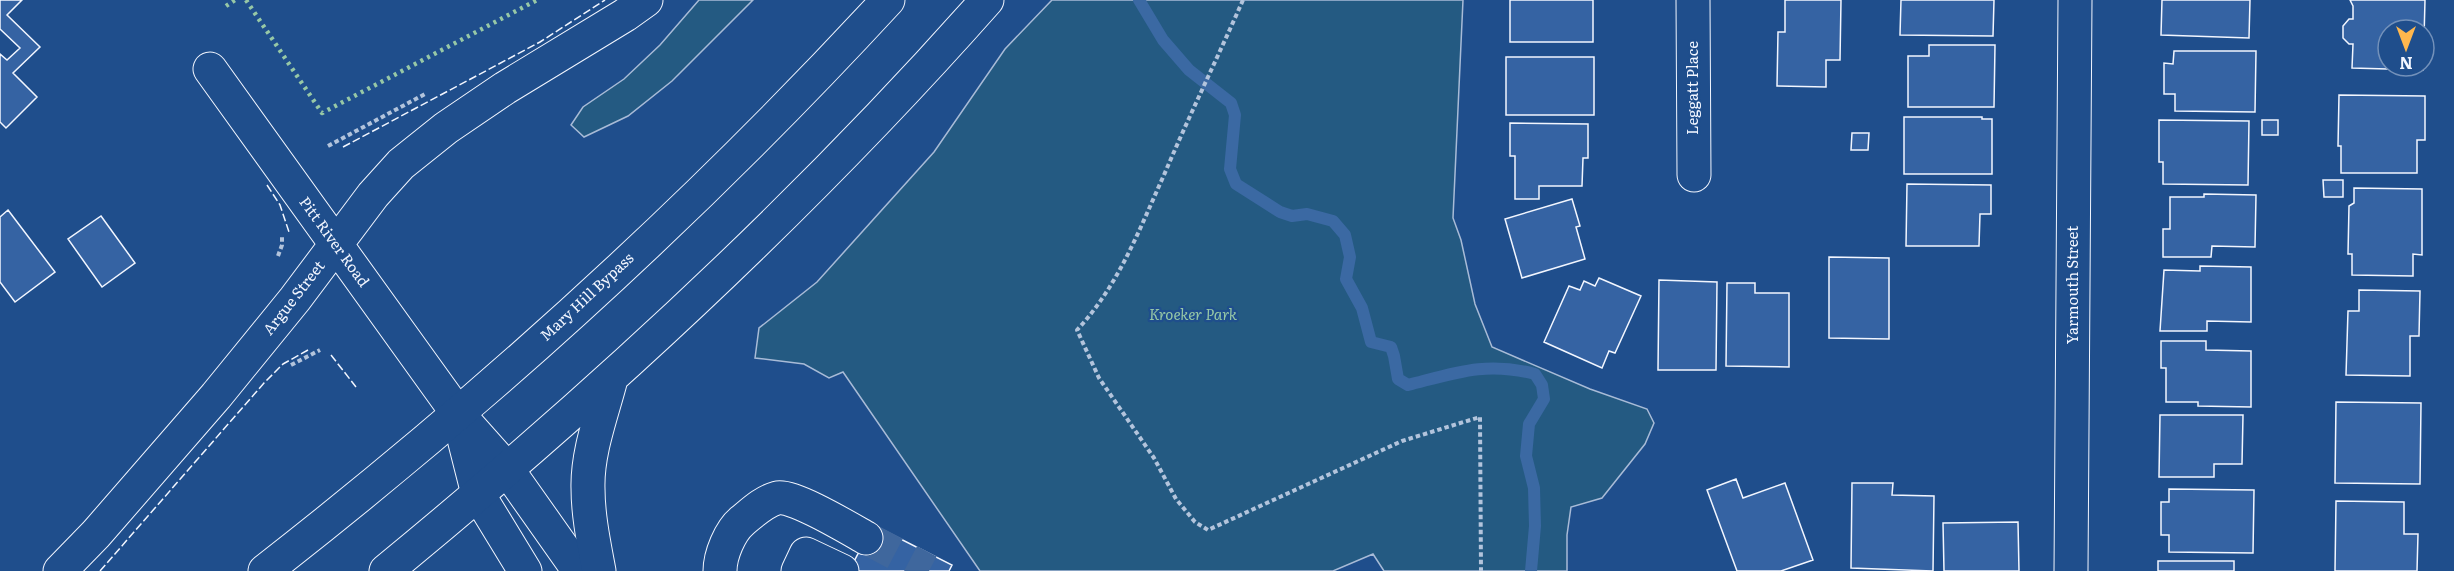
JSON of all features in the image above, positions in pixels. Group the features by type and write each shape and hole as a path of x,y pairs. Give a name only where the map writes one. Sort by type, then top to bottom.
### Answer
{"main road":[{"name":"Argue Street","path":"60,571 96,534 216,396 373,195 401,164 428,142 505,88 646,0"},
{"name":"Mary Hill Bypass","path":"265,571 458,414 615,273 765,129 888,0"},
{"path":"386,571 611,380 801,197 987,0"},
{"name":"Leggatt Place","path":"1693,0 1694,175"},
{"name":"Yarmouth Street","path":"2071,571 2075,0"},
{"name":"Pitt River Road","path":"210,69 458,414 507,469 579,571"},
{"path":"599,571 592,536 588,486 595,441 611,380"},
{"name":"Pitt River Road","path":"458,414 478,494 525,571"},
{"path":"720,571 720,563 735,527 761,505 780,497 801,503 866,538"},
{"path":"798,571 806,554 842,571"}],"path":[{"path":"1244,0 1133,248 1113,284 1092,314 1077,330 1099,378 1154,458 1176,499 1195,522 1208,530 1402,441 1480,417 1481,571"}],"green space":[{"path":"699,0 753,0 672,81 628,116 584,137 571,125 583,107 624,79 660,45"},
{"name":"Kroeker Park","path":"1052,0 1463,0 1453,218 1461,240 1475,304 1492,347 1590,389 1647,409 1654,423 1645,444 1602,498 1571,507 1567,535 1567,571 1384,571 1373,554 1333,571 980,571 843,372 829,378 804,364 755,358 759,328 817,282 934,152 1005,49"}],"building":[{"path":"0,0 22,0 7,15 40,47 13,73 37,97 6,128 0,122 0,54 7,60 20,48 0,29"},
{"path":"1510,0 1593,0 1593,42 1510,42"},
{"path":"1785,0 1841,0 1840,60 1826,60 1826,87 1777,86 1778,32 1785,32"},
{"path":"1901,0 1994,0 1993,36 1900,35"},
{"path":"2162,0 2250,0 2249,38 2161,35"},
{"path":"2350,0 2425,0 2425,18 2376,18 2376,69 2352,68 2353,44 2349,44 2343,38 2343,26 2349,19 2353,19 2353,6"},
{"path":"1929,45 1995,45 1994,107 1908,107 1908,56 1929,56"},
{"path":"2174,51 2256,51 2255,112 2175,111 2175,94 2164,94 2164,63 2173,64"},
{"path":"1506,57 1594,57 1594,115 1506,115"},
{"path":"2339,95 2425,96 2425,140 2417,140 2417,173 2341,173 2341,146 2338,146"},
{"path":"1904,117 1992,119 1992,174 1904,174"},
{"path":"2159,120 2249,121 2248,185 2163,184 2163,162 2159,162"},
{"path":"2262,120 2278,120 2278,135 2262,135"},
{"path":"1510,123 1588,124 1588,158 1583,158 1582,186 1539,186 1539,199 1515,199 1515,156 1510,156"},
{"path":"1852,133 1869,133 1868,150 1851,150"},
{"path":"2323,180 2343,180 2343,197 2324,197"},
{"path":"1907,184 1991,185 1991,214 1980,214 1979,246 1906,246"},
{"path":"2354,188 2422,189 2422,255 2413,254 2413,276 2352,275 2352,254 2348,254 2349,206 2354,203"},
{"path":"2204,194 2256,195 2255,247 2212,246 2211,257 2163,257 2163,229 2170,229 2170,197 2204,197"},
{"path":"1572,199 1580,226 1576,227 1585,259 1522,278 1505,219"},
{"path":"8,210 55,272 15,302 0,282 0,217"},
{"path":"101,216 135,263 102,287 68,239"},
{"path":"1829,257 1889,258 1889,339 1829,338"},
{"path":"2200,266 2251,267 2251,322 2207,321 2207,331 2160,331 2164,270 2200,271"},
{"path":"1599,278 1641,296 1615,353 1609,351 1602,368 1544,342 1569,286 1580,290 1584,281 1595,286"},
{"path":"1659,280 1717,282 1716,370 1658,370"},
{"path":"1727,283 1755,283 1755,293 1789,293 1789,367 1726,366"},
{"path":"2359,290 2420,291 2419,336 2410,336 2410,376 2346,375 2348,311 2359,311"},
{"path":"2161,341 2206,341 2206,350 2251,351 2251,407 2198,406 2198,402 2166,402 2166,368 2161,368"},
{"path":"2336,402 2421,403 2420,484 2335,483"},
{"path":"2160,415 2243,415 2242,464 2214,464 2214,477 2159,477"},
{"path":"1736,479 1743,498 1785,483 1813,560 1781,571 1737,571 1707,490"},
{"path":"1852,483 1893,483 1892,495 1934,496 1933,571 1851,568"},
{"path":"2169,489 2254,490 2253,553 2169,552 2169,535 2161,535 2161,502 2169,502"},
{"path":"2336,501 2404,502 2404,534 2418,534 2417,571 2335,571"},
{"path":"2018,522 2019,571 1944,571 1943,523"},
{"path":"873,525 952,565 949,571 849,571"},
{"path":"2158,561 2234,561 2234,571 2158,571"}],"waterway":[{"path":"1139,0 1163,40 1189,70 1231,103 1235,115 1230,169 1236,184 1280,212 1292,216 1307,214 1333,221 1345,235 1350,257 1346,279 1362,308 1371,342 1391,347 1398,379 1408,385 1456,373 1486,369 1517,370 1535,374 1542,385 1544,399 1529,424 1526,456 1534,488 1535,526 1531,571"}],"tunnel":[{"path":"866,538 929,571"}],"hedge":[{"path":"226,6 235,0"},
{"path":"246,0 322,113 537,0"}],"fence":[{"path":"343,147 540,42 605,0"},
{"path":"267,185 280,205 289,232"},
{"path":"100,571 264,383 283,364 308,350"},
{"path":"331,355 356,387"}]}
